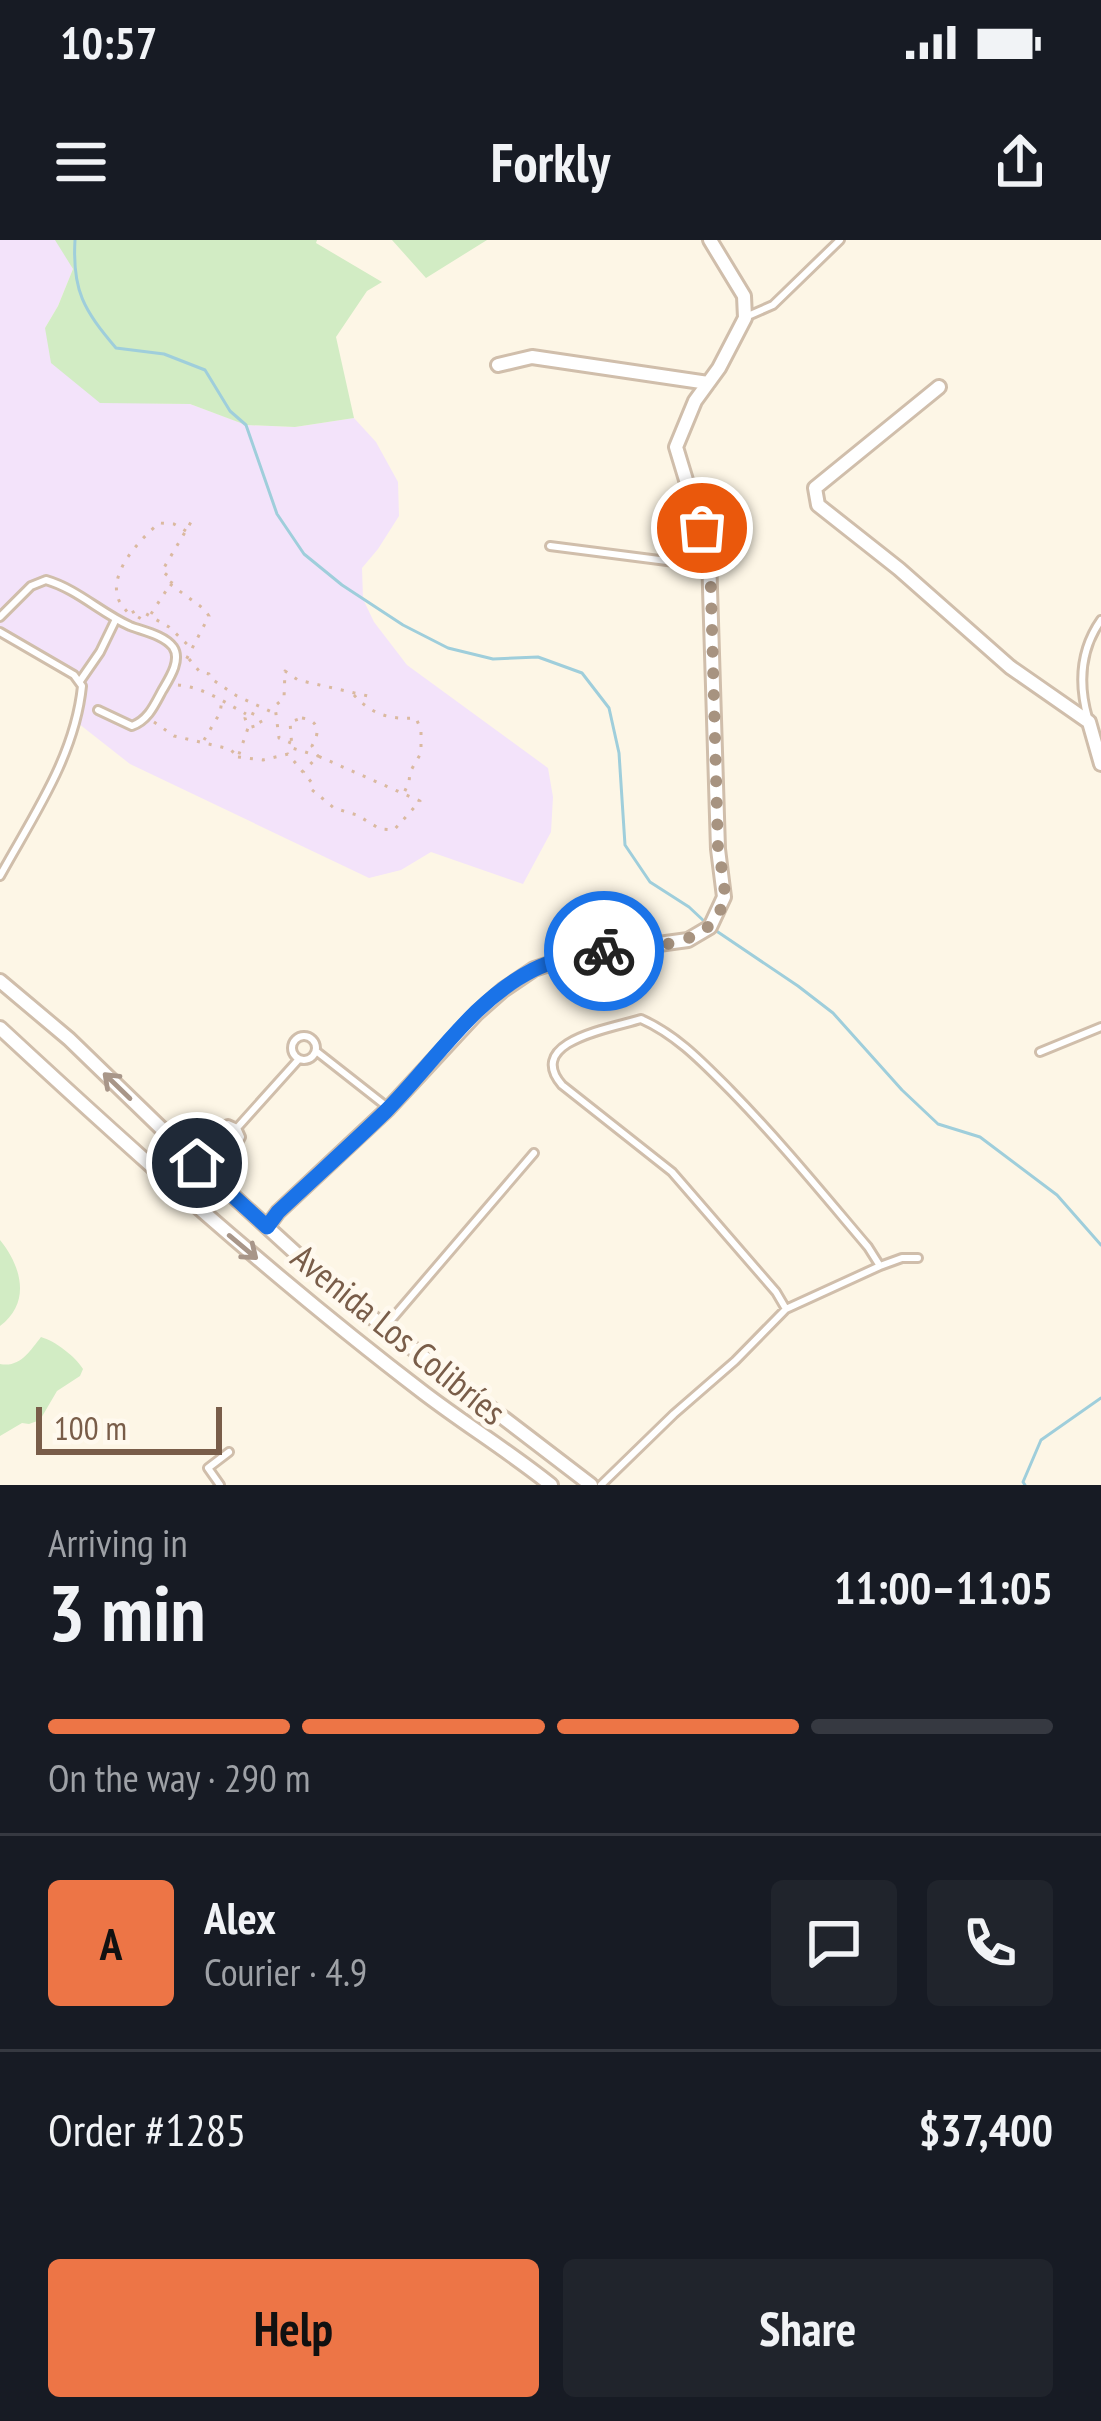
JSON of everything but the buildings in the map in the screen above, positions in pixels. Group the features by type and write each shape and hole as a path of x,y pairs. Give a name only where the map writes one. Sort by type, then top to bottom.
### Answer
{"street":[{"path":"267,1227 502,990 534,969 577,955 688,940 710,927 724,897 718,849 710,567 676,447 695,401 745,318 744,296 710,240"},
{"path":"498,365 532,357 708,383"},
{"path":"939,387 815,488 818,505 899,569 1010,668 1089,722 1101,764"},
{"name":"Avenida Los Colibríes","path":"0,981 69,1039 335,1289 591,1485"},
{"name":"Avenida Los Colibríes","path":"0,1028 243,1247 426,1394 550,1485"}],"lane":[{"path":"745,318 773,305 840,240"},
{"path":"550,546 710,567"},
{"path":"0,617 31,586 46,580 164,639 177,654 175,666 144,721 132,726 98,710"},
{"path":"0,876 62,763 82,693 80,681 116,619"},
{"path":"1089,722 1082,667 1085,648 1101,620"},
{"path":"0,632 80,681"},
{"path":"786,1309 672,1172 562,1085 551,1064 568,1041 641,1019 682,1044 762,1123 880,1266"},
{"path":"1040,1052 1101,1028"},
{"path":"298,1059 292,1048 299,1037 312,1038 316,1051 388,1109"},
{"path":"237,1128 298,1059 311,1059 316,1051"},
{"path":"228,1124 237,1128 241,1137 236,1146 226,1149 218,1143 218,1128 228,1124"},
{"path":"385,1327 535,1153"},
{"path":"602,1485 786,1309 880,1266 918,1258"},
{"path":"220,1485 208,1468 229,1452"}],"path":[{"path":"157,582 191,522"},
{"path":"170,584 208,616 191,648 143,612 138,620 132,610 129,614 117,597 118,574 135,545 159,523 186,531"},
{"path":"150,616 173,580 162,571"},
{"path":"188,655 200,672 275,714"},
{"path":"291,743 279,738 275,714 275,706 284,698 285,670 298,680 368,696"},
{"path":"175,690 177,685 187,686 257,716 262,724 248,728"},
{"path":"352,694 376,713 416,718 422,754 404,793"},
{"path":"204,742 222,699"},
{"path":"156,713 154,723 174,736 230,749 238,757"},
{"path":"238,757 248,728 246,714"},
{"path":"238,757 254,761 288,754 323,800 380,829 394,830 420,801 292,748 290,722 302,718 317,726 319,734 312,746 318,756"},
{"path":"303,772 318,756"}],"shaded area":[{"path":"0,240 59,240 73,269 45,328 100,402 190,404 247,425 295,427 354,418 376,442 398,482 399,516 362,568 363,599 374,622 407,665 548,768 553,797 551,832 523,884 431,852 401,870 369,878 130,764 74,720 80,681 0,632"}],"green space":[{"path":"55,240 317,240 382,282 367,291 336,337 354,418 295,427 246,425 190,404 100,403 51,363 45,328 73,269"},
{"path":"392,240 487,240 426,278"},
{"path":"0,1240 14,1262 20,1284 16,1307 0,1326"},
{"path":"41,1337 83,1369 57,1391 40,1420 22,1423 0,1436 0,1364 19,1361"}],"waterway":[{"path":"75,240 78,287 96,322 116,348 164,354 205,370 230,411 246,425 277,514 304,554 403,625 448,648 493,659 538,657 582,673 609,708 619,753 625,845 650,882 705,922"},
{"path":"712,928 833,1013 938,1124 980,1137 1057,1195 1101,1245"},
{"path":"1025,1485 1041,1440 1101,1398"}],"way so far":[{"path":"604,951 688,940 710,927 724,897 718,849 710,556 702,528"}],"route":[{"path":"197,1163 267,1227 502,990 534,969 604,951"}]}
